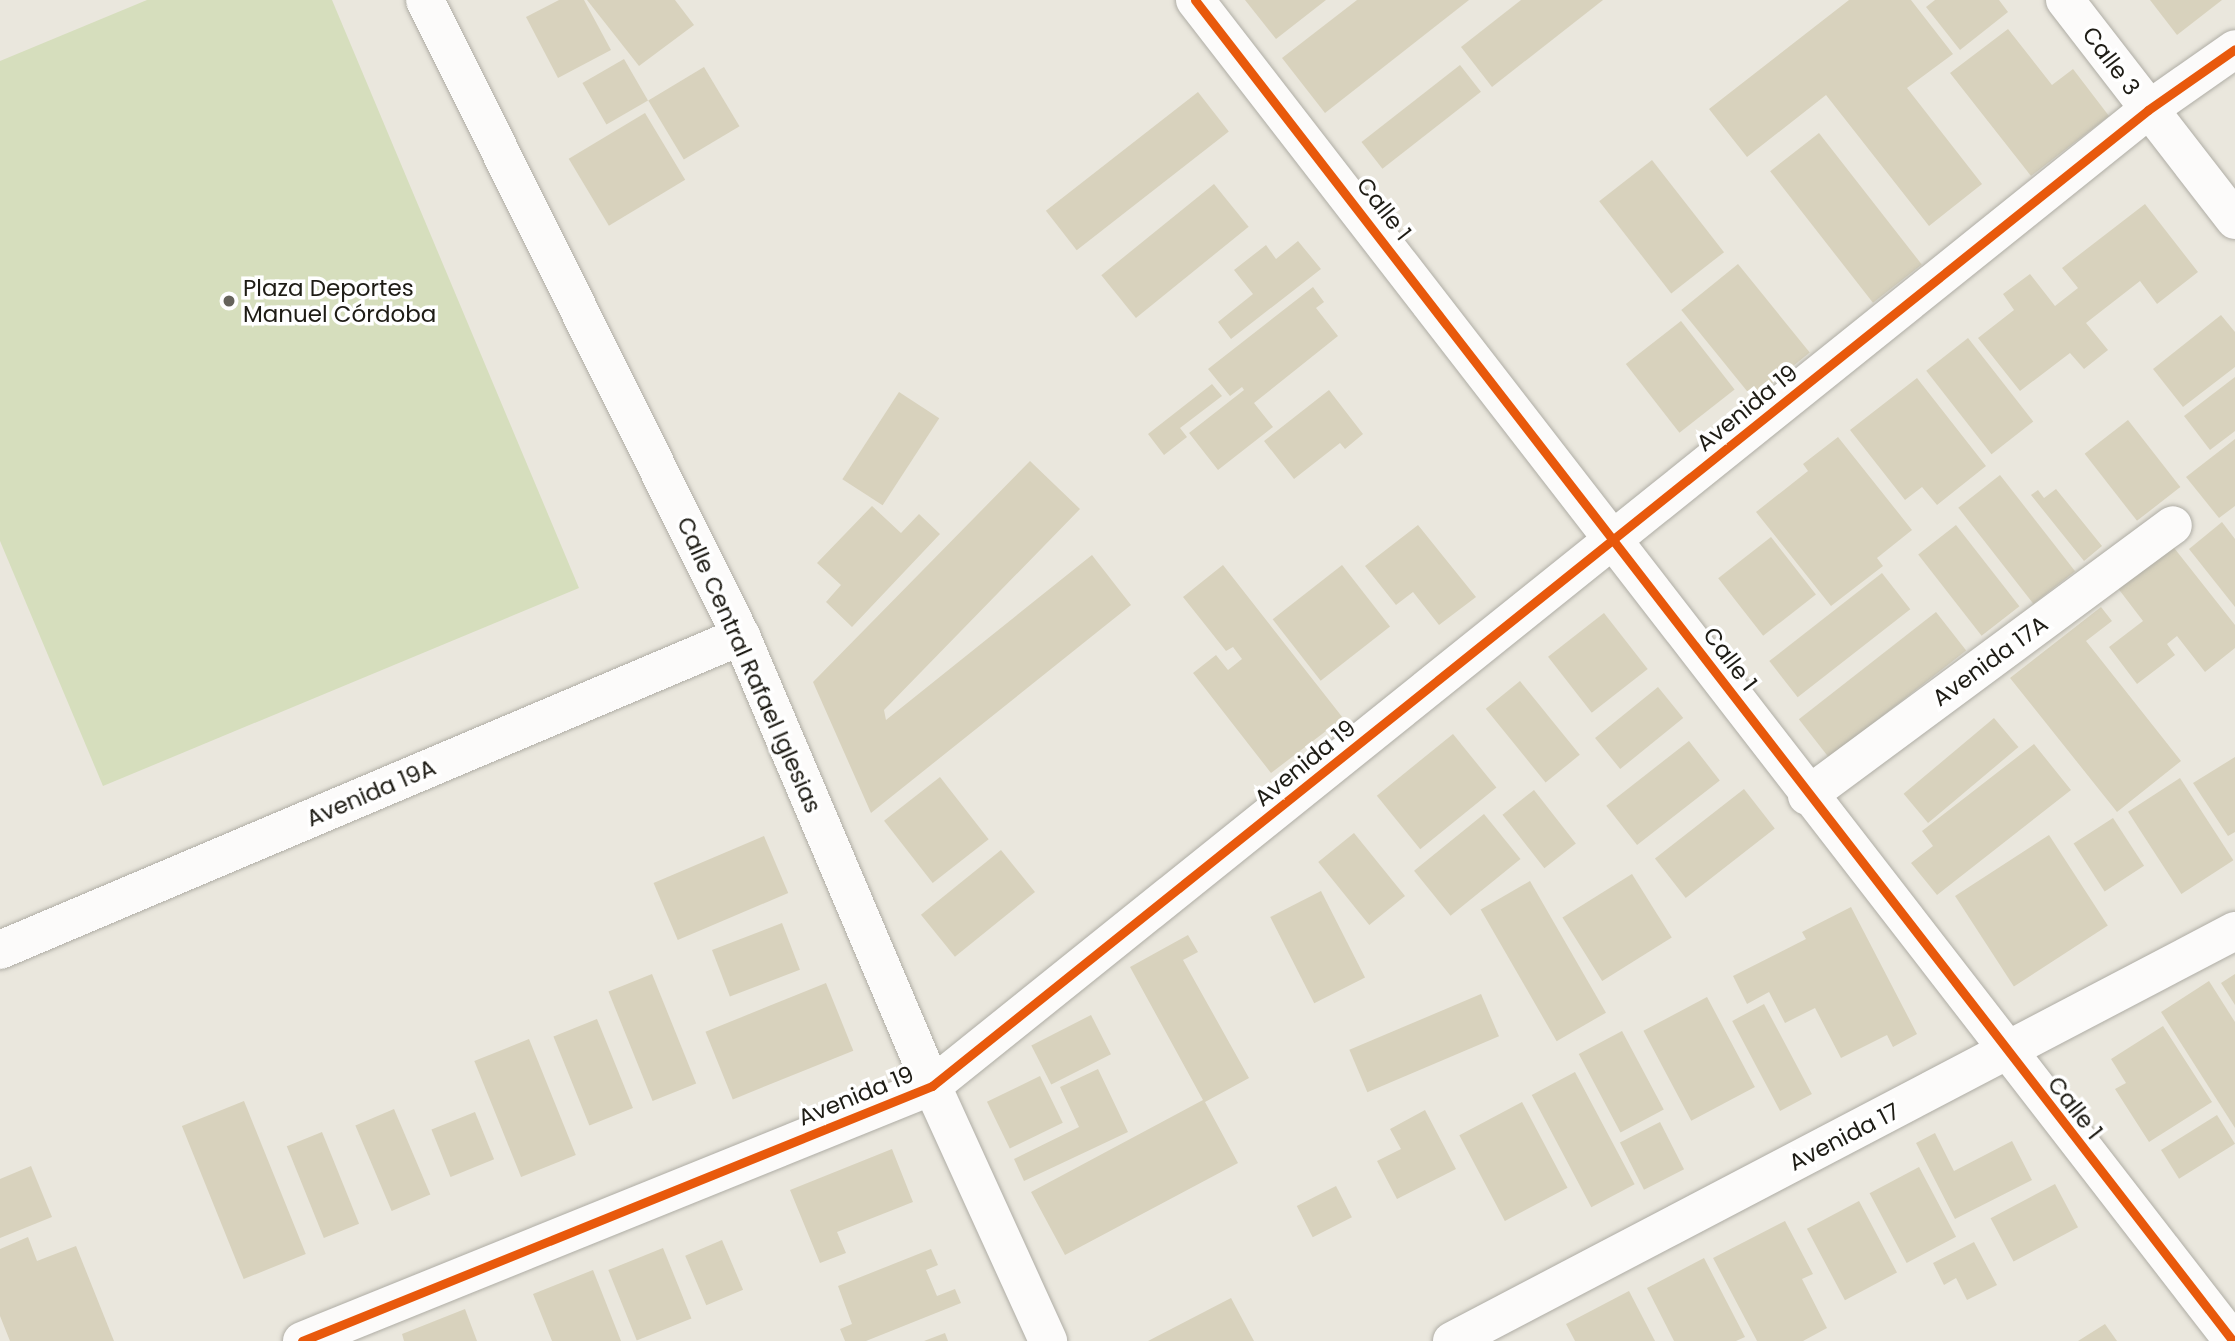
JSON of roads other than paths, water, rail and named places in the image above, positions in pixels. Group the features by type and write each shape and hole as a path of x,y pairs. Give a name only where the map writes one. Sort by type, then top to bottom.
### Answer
{"street":[{"name":"Calle 1","path":"1195,0 1616,538 1807,796 2233,1341"},
{"name":"Calle 3","path":"2065,0 2235,220"},
{"name":"Calle Central Rafael Iglesias","path":"433,3 741,636 932,1086 1048,1341"},
{"name":"Avenida 19","path":"302,1341 932,1086 2148,110 2235,49"},
{"name":"Avenida 17A","path":"1807,796 2174,525"},
{"name":"Avenida 19A","path":"0,950 741,636"},
{"name":"Avenida 17","path":"1452,1341 2235,930"}],"place":[{"name":"Plaza Deportes Manuel Córdoba","path":"229,301"}]}
